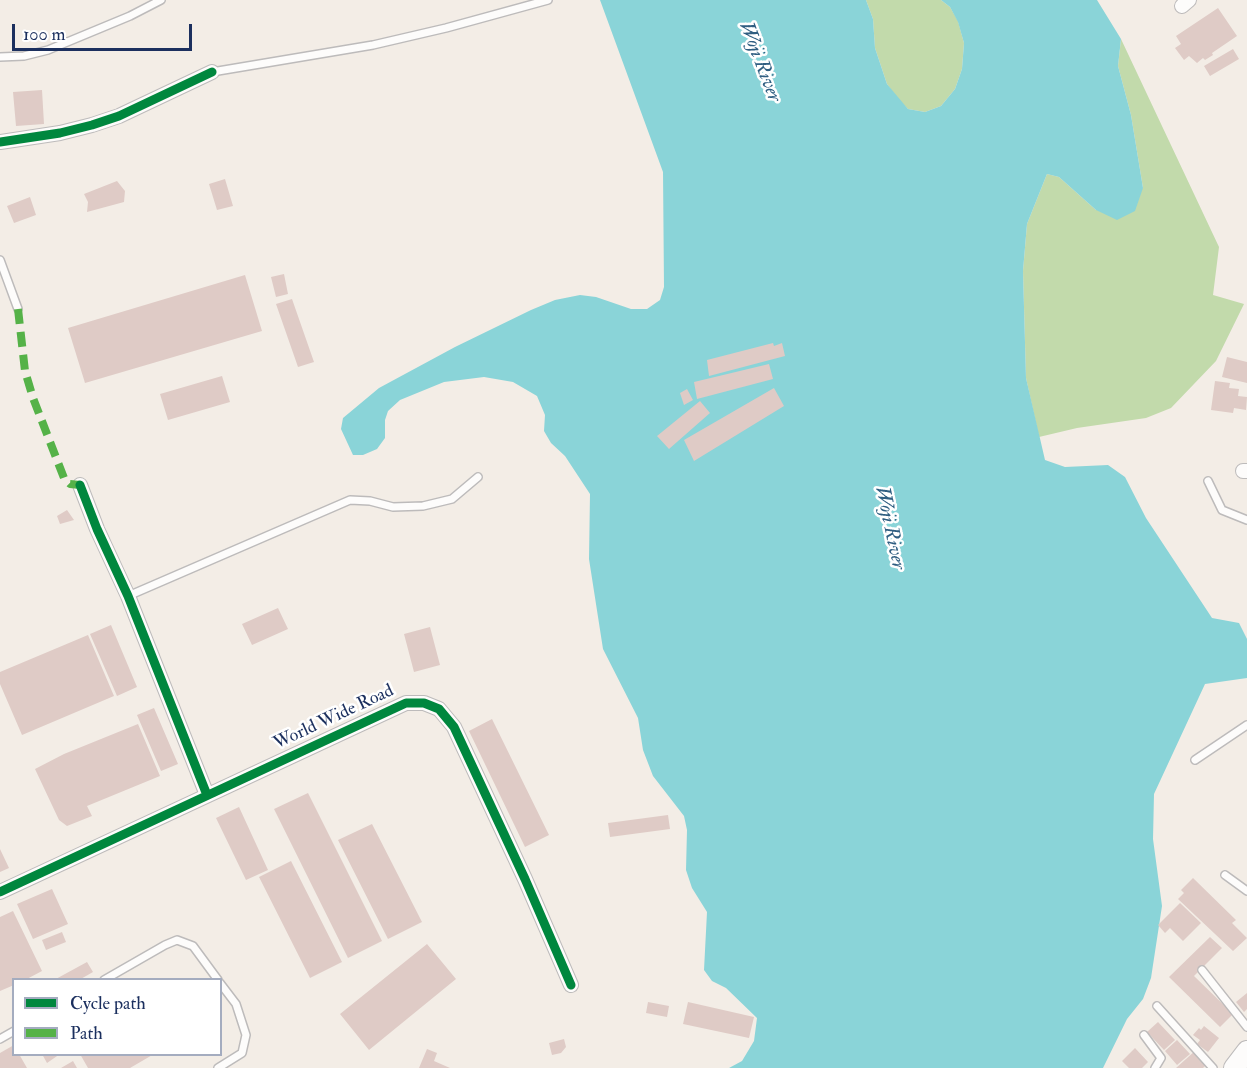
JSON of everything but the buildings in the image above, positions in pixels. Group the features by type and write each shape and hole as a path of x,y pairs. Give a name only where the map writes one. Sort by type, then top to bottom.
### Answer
{"main road":[{"path":"1234,1068 1247,1051"}],"street":[{"path":"0,142 60,133 101,122 144,105 212,72"},
{"path":"80,485 97,529 128,596 207,795"},
{"name":"World Wide Road","path":"0,892 406,703 424,703 439,709 454,727 525,879 571,985"}],"lane":[{"path":"0,57 24,56 75,40 161,0"},
{"path":"212,72 373,45 478,20 548,0"},
{"path":"0,260 18,309"},
{"path":"128,596 350,500 370,501 393,507 423,506 452,499 478,477"},
{"path":"1209,482 1222,510 1247,520"},
{"path":"1195,760 1247,725"},
{"path":"1226,875 1247,891"},
{"path":"107,978 177,940 193,946 217,978"},
{"path":"1202,970 1247,1027"},
{"path":"218,1068 242,1053 246,1035 236,1004 222,986"},
{"path":"1157,1006 1213,1068"},
{"path":"1144,1035 1161,1058 1155,1068"}],"green space":[{"path":"866,0 941,0 950,7 958,21 964,43 962,69 955,89 941,106 925,112 908,109 887,84 875,48 873,19"},
{"path":"1121,39 1219,247 1213,295 1244,304 1216,361 1171,408 1146,418 1077,428 1039,437 1026,378 1023,271 1027,224 1047,174 1059,177 1096,210 1143,188 1131,115 1118,66"}],"water":[{"name":"Woji River","path":"600,0 866,0 873,19 875,48 887,84 908,109 925,112 941,106 955,89 962,69 964,43 958,22 950,7 941,0 1097,0 1121,39 1118,66 1131,115 1143,188 1135,211 1117,220 1096,210 1059,177 1047,174 1027,224 1023,271 1026,378 1045,460 1065,467 1108,465 1125,477 1146,518 1212,618 1239,623 1247,639 1247,678 1205,684 1154,794 1153,839 1162,906 1151,978 1143,999 1127,1019 1103,1068 729,1068 742,1061 754,1041 757,1018 726,988 712,981 704,970 707,912 692,888 686,870 687,830 684,816 653,776 643,750 638,718 603,649 589,559 590,494 565,456 551,443 544,431 545,415 537,396 513,382 484,377 444,382 400,400 388,411 385,420 385,438 377,449 363,455 353,455 341,429 343,418 379,388 455,347 555,300 580,295 596,297 631,309 647,309 660,300 664,287 663,172"}],"marked path":[{"path":"18,309 25,371 33,398 64,478 70,484 80,485"}],"cycle path":[{"path":"0,142 60,133 92,125 119,116 212,72"},
{"path":"80,485 97,529 128,596 207,795"},
{"path":"0,892 406,703 424,703 439,709 454,727 525,879 571,985"}]}
